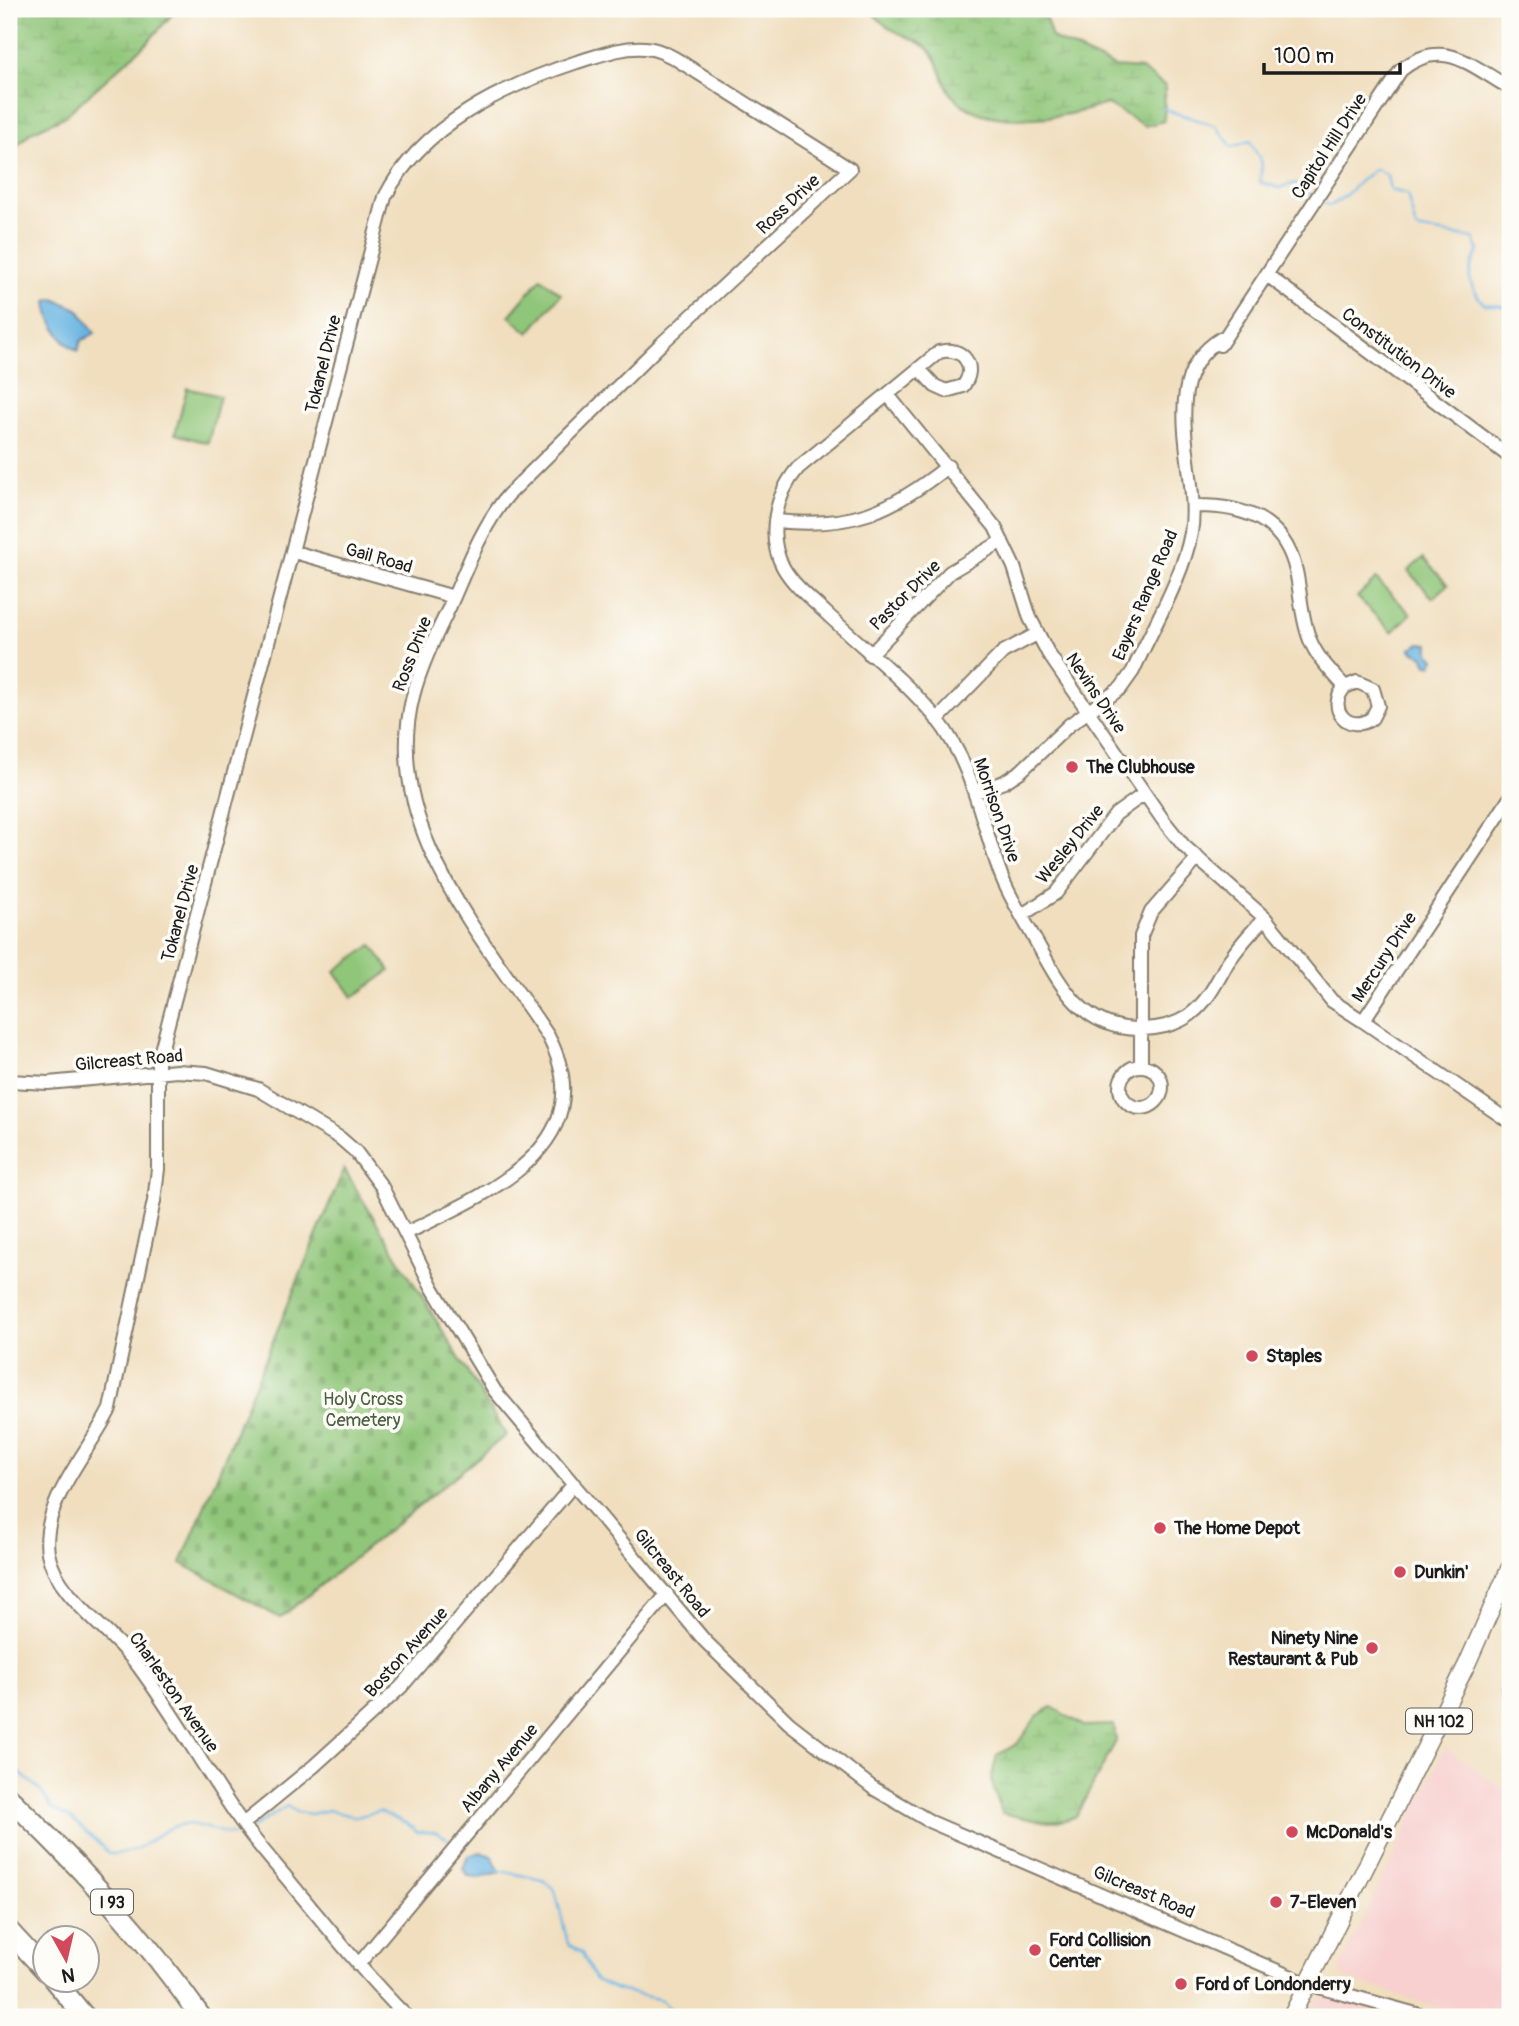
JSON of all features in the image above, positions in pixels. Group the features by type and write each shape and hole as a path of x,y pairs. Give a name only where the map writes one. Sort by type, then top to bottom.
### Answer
{"highway":[{"name":"I 93","path":"9,1798 118,1909 153,1950 201,2017"},
{"path":"9,1931 32,1956"},
{"path":"153,1950 213,2017"},
{"path":"66,1994 85,2017"}],"main road":[{"name":"NH 102","path":"1291,2017 1467,1664 1510,1567"}],"street":[{"name":"Tokanel Drive","path":"157,1073 385,197 408,160 476,107 533,77 604,54 645,48 675,58 850,169"},
{"name":"Capitol Hill Drive","path":"1268,275 1392,80 1419,57 1443,53 1510,88"},
{"name":"Ross Drive","path":"405,1233 484,1195 519,1171 548,1139 558,1121 564,1100 564,1078 559,1056 459,904 438,867 416,806 409,763 412,699 427,654 489,523 508,495 661,344 850,169"},
{"name":"Eayers Range Road","path":"975,792 1013,777 1087,712 1121,688 1133,670 1186,551 1193,506 1182,421 1190,380 1212,344 1222,338 1268,275"},
{"name":"Constitution Drive","path":"1268,275 1510,457"},
{"name":"Morrison Drive","path":"919,369 799,468 784,488 776,521 778,556 791,579 937,720 960,757 975,792 1003,879 1062,987 1076,1006 1112,1027 1141,1030 1170,1025 1191,1014 1213,988 1242,941 1265,918"},
{"name":"Nevins Drive","path":"888,395 988,517 1002,541 1037,634 1087,712 1173,833 1265,918 1332,1001 1363,1021"},
{"path":"776,521 804,524 850,520 881,511 905,499 948,466"},
{"path":"1193,506 1217,506 1246,511 1266,524 1282,540 1295,569 1309,637 1321,659 1345,687"},
{"name":"Pastor Drive","path":"870,655 944,577 1002,541"},
{"name":"Gail Road","path":"294,552 453,597"},
{"path":"937,720 1003,653 1037,634"},
{"name":"Wesley Drive","path":"1022,915 1056,893 1116,814 1144,794"},
{"name":"Mercury Drive","path":"1510,798 1363,1021 1510,1122"},
{"path":"1141,1066 1141,936 1150,912 1198,858"},
{"name":"Gilcreast Road","path":"9,1081 79,1082 186,1071 227,1077 258,1089 322,1125 356,1152 370,1169 438,1297 483,1374 705,1641 764,1702 839,1763 891,1800 931,1822 1308,1984 1427,2017"},
{"name":"Charleston Avenue","path":"157,1073 159,1136 154,1201 120,1370 105,1419 51,1511 47,1532 48,1553 55,1573 66,1591 113,1636 140,1668 243,1824 403,2016"},
{"name":"Boston Avenue","path":"243,1824 314,1766 401,1687 574,1484"},
{"name":"Albany Avenue","path":"358,1965 667,1594"},
{"path":"1510,1684 1510,1693"}],"shaded area":[{"path":"1445,1747 1510,1794 1510,2017 1464,2017 1345,1977 1339,1970"},
{"path":"1325,1996 1396,2017 1308,2017 1317,2001"}],"green space":[{"path":"9,9 177,9 148,42 64,117 31,132 17,146 9,170"},
{"path":"868,9 1043,9 1052,38 1115,67 1141,69 1165,86 1164,121 1145,126 1107,104 1071,113 1026,119 984,114 966,107 952,95 930,51 919,42 888,27"},
{"path":"541,278 561,294 529,333 509,316"},
{"path":"187,388 220,396 208,443 175,434"},
{"path":"1423,558 1448,585 1433,598 1408,571"},
{"path":"1376,579 1411,614 1392,632 1357,597"},
{"path":"372,945 390,971 353,997 335,971"},
{"name":"Holy Cross Cemetery","path":"344,1169 506,1435 280,1618 181,1563"},
{"path":"1052,1707 1084,1726 1114,1725 1116,1741 1076,1816 1049,1822 1002,1813 991,1780 997,1755 1017,1744 1037,1716"}],"water":[{"path":"54,299 78,309 95,333 81,341 78,351 61,337 53,323 47,301"},
{"path":"1420,643 1429,644 1429,653 1435,659 1431,665 1427,665 1423,656 1411,650"},
{"path":"481,1852 492,1856 500,1872 479,1878 468,1876 463,1869 468,1856"}],"waterway":[{"path":"1164,109 1216,126 1232,147 1250,141 1262,163 1260,182 1279,188 1295,184 1313,196"},
{"path":"1318,200 1330,206 1376,169 1387,175 1390,190 1407,194 1416,229 1473,238 1479,251 1470,272 1474,290 1484,304 1510,307"},
{"path":"9,1764 40,1790 52,1808 72,1819 110,1854 134,1850 166,1830 185,1824 233,1835"},
{"path":"252,1828 287,1806 296,1812 311,1814 328,1810 356,1817 380,1811 404,1822 417,1832 435,1832 448,1839"},
{"path":"497,1870 543,1880 555,1890 568,1944 582,1953 595,1980 618,1990 662,2000 678,2017"}],"place":[{"name":"The Clubhouse","path":"1072,767"},
{"name":"Staples","path":"1252,1356"},
{"name":"The Home Depot","path":"1160,1528"},
{"name":"Dunkin'","path":"1400,1572"},
{"name":"Ninety Nine Restaurant & Pub","path":"1372,1648"},
{"name":"McDonald's","path":"1292,1832"},
{"name":"7-Eleven","path":"1276,1902"},
{"name":"Ford Collision Center","path":"1035,1950"},
{"name":"Ford of Londonderry","path":"1181,1984"}]}
